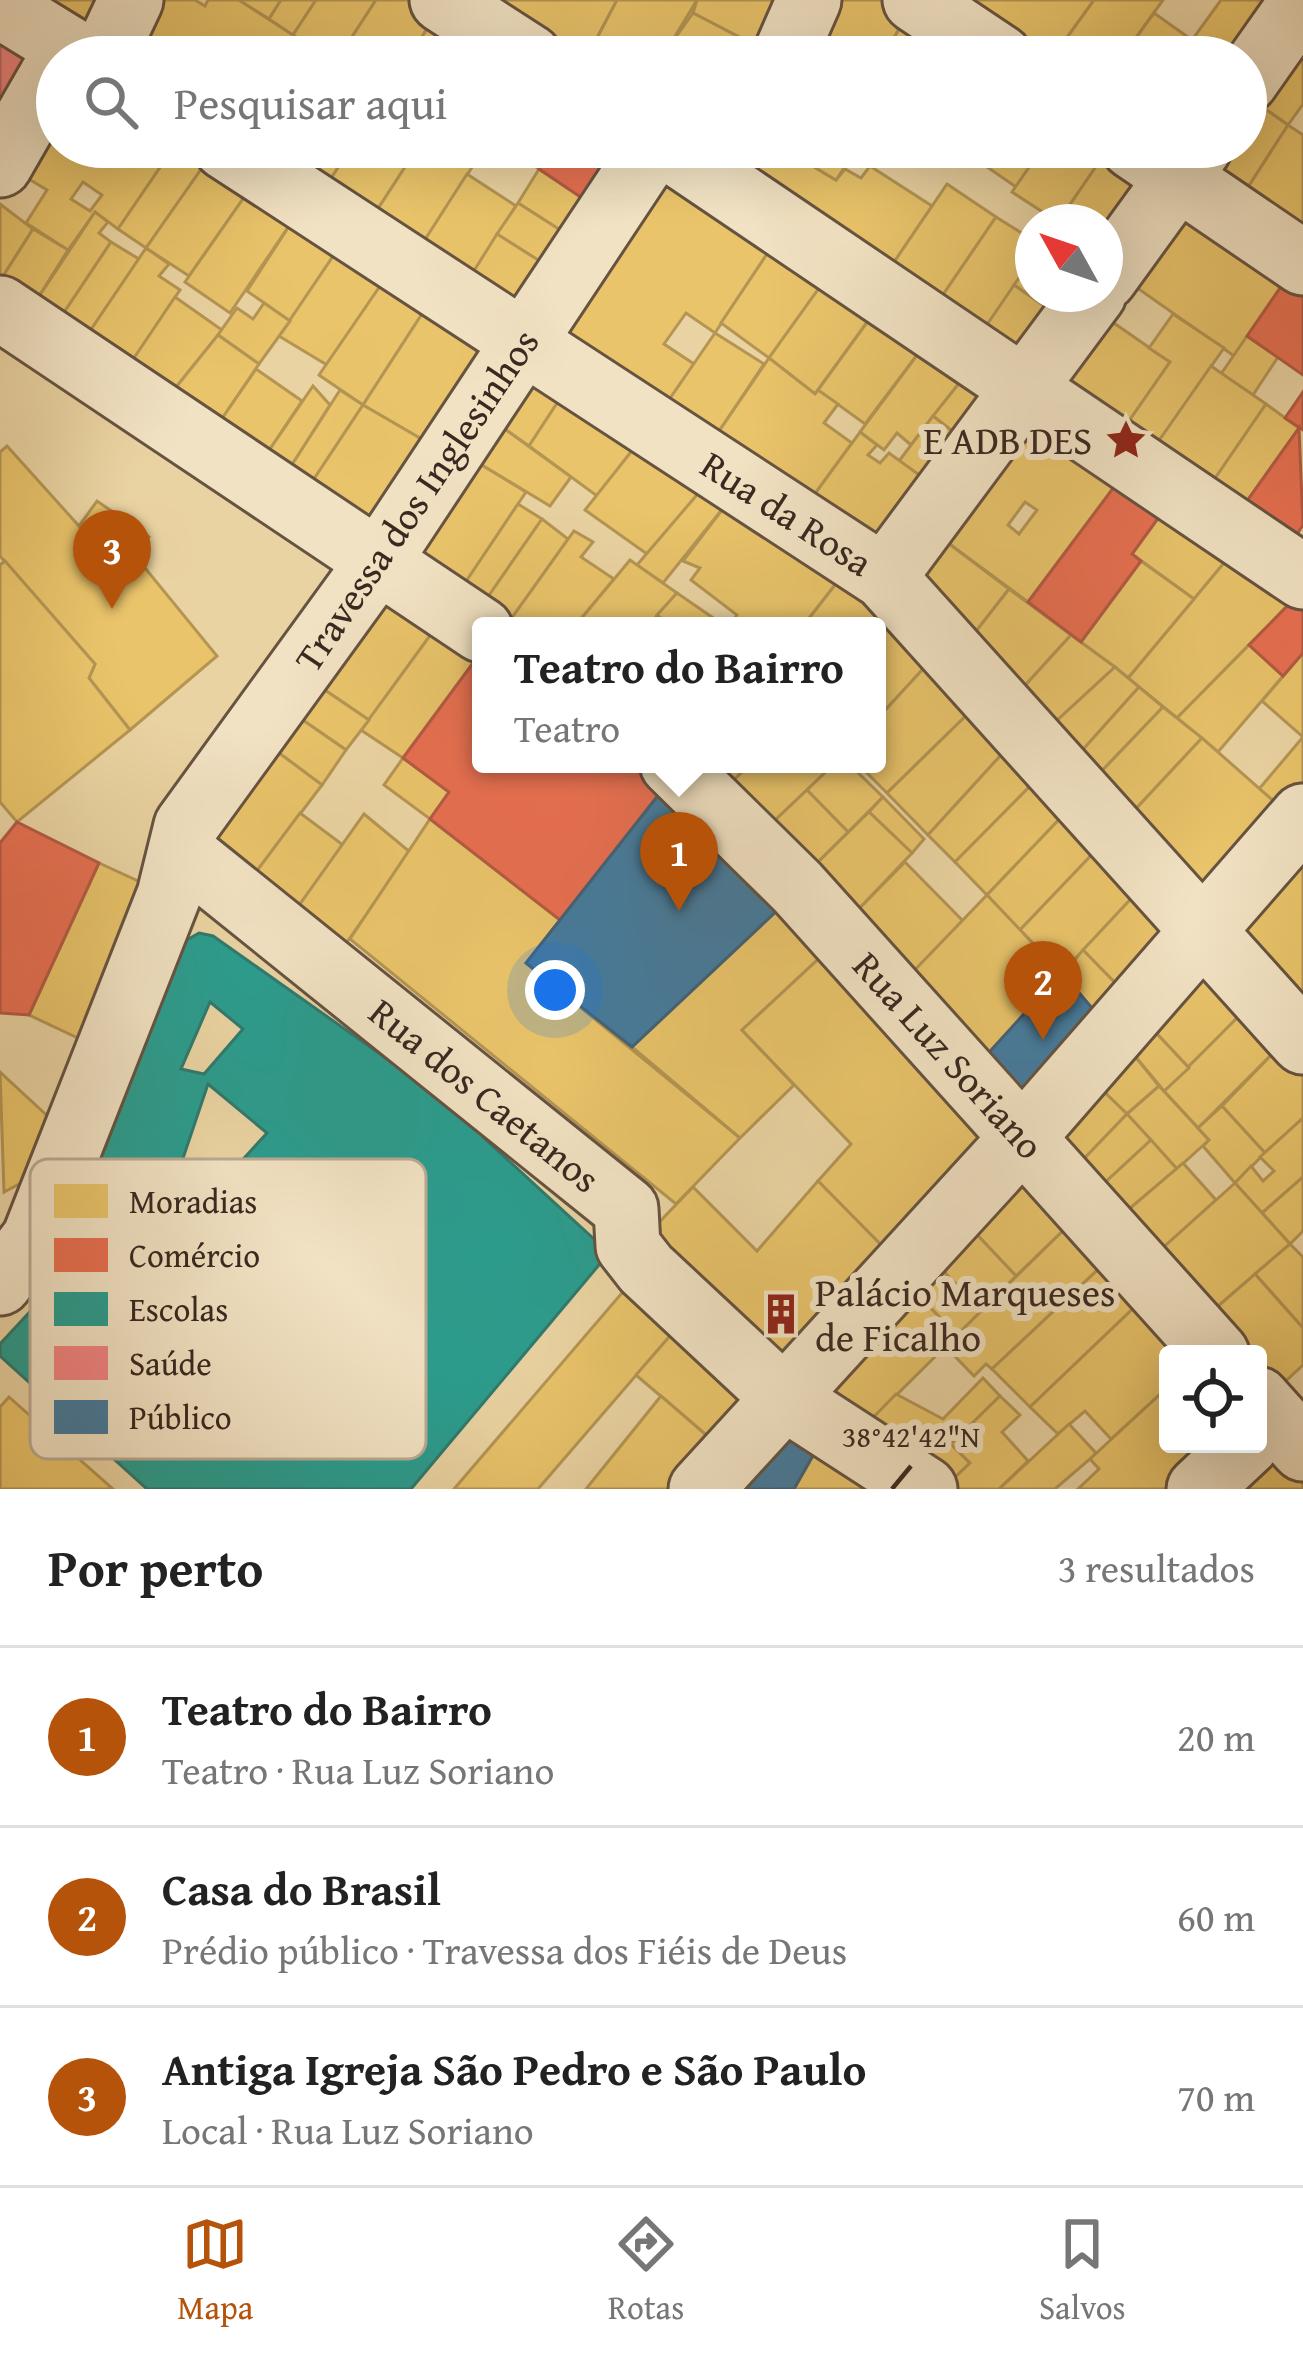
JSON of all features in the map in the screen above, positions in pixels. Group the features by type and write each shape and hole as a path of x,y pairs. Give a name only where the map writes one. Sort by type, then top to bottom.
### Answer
{"street":[{"path":"95,36 130,0"},
{"path":"442,0 498,36"},
{"path":"793,36 809,0"},
{"path":"915,0 969,36"},
{"path":"1267,51 1303,0"},
{"path":"0,6 44,36"},
{"path":"0,165 36,113"},
{"name":"Rua da Rosa","path":"258,168 884,577 1303,1042"},
{"name":"Travessa dos Inglesinhos","path":"47,1159 182,851 186,826 380,560 639,168"},
{"path":"736,168 1025,389 1303,577"},
{"path":"1123,244 1164,168"},
{"path":"1184,168 1303,263"},
{"path":"0,308 472,624"},
{"path":"884,577 1081,312"},
{"name":"Rua Luz Soriano","path":"681,773 797,887 1209,1345"},
{"path":"701,1489 1022,1137 1303,816"},
{"name":"Rua dos Caetanos","path":"182,851 626,1209 628,1246 646,1269 783,1397 925,1489"},
{"name":"Travessa dos Inglesinhos","path":"11,1242 30,1199"},
{"path":"1199,1489 1274,1423"}],"building: Moradias":[{"path":"13,0 112,0 95,36 79,36"},
{"path":"149,0 195,0 205,6 208,0 239,0 295,36 132,36"},
{"path":"239,0 281,0 269,19"},
{"path":"281,0 316,0 293,35 269,19"},
{"path":"316,0 376,0 353,36 293,35"},
{"path":"376,0 407,0 434,18 422,36 353,36"},
{"path":"475,0 617,0 598,36 530,36"},
{"path":"617,0 697,0 675,36 598,36"},
{"path":"697,0 788,0 772,36 737,36 693,13"},
{"path":"831,0 881,0 906,17 895,36 815,36"},
{"path":"949,0 1094,0 1068,36 1003,36"},
{"path":"1094,0 1163,0 1137,36 1068,36"},
{"path":"1221,0 1284,0 1259,36 1195,36"},
{"path":"693,13 737,36 677,36"},
{"path":"1154,13 1186,36 1137,36"},
{"path":"906,17 934,36 895,36"},
{"path":"434,18 453,36 422,36"},
{"path":"1303,25 1303,104 1288,125 1267,110 1267,76"},
{"path":"1267,110 1288,125 1267,158"},
{"path":"1288,125 1303,135 1303,235 1243,195 1260,168 1267,168 1267,158"},
{"path":"36,137 36,168 160,168 118,229 95,212 68,250 26,223 47,190 14,170","holes":["83,182 102,195 90,211 71,199"]},
{"path":"160,168 202,168 146,248 118,229"},
{"path":"202,168 224,168 252,186 189,276 146,248"},
{"path":"304,168 338,168 325,188"},
{"path":"338,168 404,168 372,218 325,188"},
{"path":"404,168 472,168 419,249 372,218"},
{"path":"662,168 775,242 715,333 686,313 664,344 694,364 662,410 551,337"},
{"path":"758,168 816,168 836,180 845,169 861,178 873,168 932,206 886,274 752,182"},
{"path":"816,168 844,168 836,180"},
{"path":"989,168 1029,168 1016,187"},
{"path":"1029,168 1095,168 1070,204 1030,204 1012,192"},
{"path":"1095,168 1129,168 1155,186 1123,230 1123,204 1070,204"},
{"path":"1202,168 1260,168 1243,195"},
{"path":"539,169 591,204 568,235 518,203"},
{"path":"467,174 516,206 467,282 419,249"},
{"path":"947,184 996,217 934,308 886,274"},
{"path":"252,186 297,214 230,313 185,282"},
{"path":"1178,201 1287,278 1234,356 1123,278"},
{"path":"518,203 568,235 549,267 497,234"},
{"path":"0,204 33,229 0,281"},
{"path":"95,212 108,222 99,233 111,242 59,320 34,304"},
{"path":"297,214 342,243 290,321 247,291"},
{"path":"996,217 1015,229 1015,284 978,338 934,308"},
{"path":"33,229 68,250 34,304 0,281"},
{"path":"497,234 549,267 517,314 467,282"},
{"path":"111,242 139,259 86,337 59,320"},
{"path":"775,242 827,277 769,358 721,323"},
{"path":"342,243 389,273 327,365 279,336"},
{"path":"146,248 169,264 159,276 180,290 130,364 86,337"},
{"path":"389,273 431,300 363,405 319,375"},
{"path":"827,277 876,310 815,394 769,358"},
{"path":"1014,285 1015,312 1053,312 1060,317 1023,368 978,338"},
{"path":"175,297 222,330 173,391 130,364"},
{"path":"431,300 498,343 430,444 363,405"},
{"path":"264,303 290,321 259,364 218,335 237,308 253,319"},
{"path":"876,310 926,343 865,424 818,390"},
{"path":"1098,312 1170,362 1120,434 1045,384"},
{"path":"1173,314 1224,348 1149,455 1120,434 1170,362 1149,348"},
{"path":"715,333 764,364 711,443 662,410"},
{"path":"218,335 259,364 219,423 173,391"},
{"path":"1247,336 1278,357 1253,395 1221,374"},
{"path":"926,343 968,372 911,445 897,433 884,450 860,432"},
{"path":"769,358 815,394 818,390 838,404 824,423 852,443 806,506 711,443"},
{"path":"532,365 567,388 529,446 495,422"},
{"path":"1211,366 1266,404 1205,493 1149,455"},
{"path":"256,369 302,401 266,455 219,423"},
{"path":"968,372 1002,394 966,442 933,416"},
{"path":"313,386 330,405 288,471 266,455"},
{"path":"567,388 642,438 597,496 529,446"},
{"path":"340,390 363,405 310,485 288,471"},
{"path":"1266,404 1299,428 1237,515 1205,493"},
{"path":"363,405 430,444 374,529 310,485"},
{"path":"1027,410 1123,475 1028,602 936,534","holes":["1025,502 1037,510 1019,534 1008,525"]},
{"path":"933,416 966,442 933,485 899,461"},
{"path":"495,422 571,477 550,506 470,458"},
{"path":"860,432 877,445 868,455 880,463 889,453 933,485 880,555 806,506"},
{"path":"642,438 708,482 647,554 585,510"},
{"path":"7,446 79,526 97,501 149,537 136,557 217,656 130,730 89,678 95,664 0,556 0,452"},
{"path":"470,458 526,492 461,589 408,553"},
{"path":"708,482 732,497 663,583 637,565"},
{"path":"732,497 849,567 810,617 736,617 691,580 700,568 683,561"},
{"path":"518,504 542,519 483,604 461,589"},
{"path":"1167,506 1234,551 1194,599 1132,554"},
{"path":"542,519 568,539 513,617 502,617 483,604"},
{"path":"574,531 593,542 581,557 614,579 582,617 513,617"},
{"path":"936,534 1009,589 970,639 908,573"},
{"path":"1234,551 1298,595 1177,718 1128,678"},
{"path":"630,560 677,593 656,617 582,617"},
{"path":"5,561 95,664 89,678 130,730 17,822 0,802 0,565"},
{"path":"1141,561 1194,599 1128,678 1081,642"},
{"path":"849,567 890,610 884,617 810,617"},
{"path":"384,588 437,626 369,720 316,684"},
{"path":"1009,589 1071,635 1020,691 970,639"},
{"path":"677,593 712,617 660,617"},
{"path":"890,610 935,656 886,709 886,617"},
{"path":"437,626 472,650 472,664 403,758 361,730"},
{"path":"1071,635 1115,667 1052,725 1020,691"},
{"path":"1249,645 1283,676 1218,752 1177,718"},
{"path":"1303,653 1303,737 1262,701"},
{"path":"935,656 978,704 887,793 867,773 886,773 886,709"},
{"path":"1115,667 1139,687 1079,754 1052,725"},
{"path":"316,684 369,720 346,750 294,714"},
{"path":"1139,687 1163,707 1097,776 1079,754"},
{"path":"978,704 1012,743 928,835 887,793"},
{"path":"1163,707 1202,738 1131,814 1097,776"},
{"path":"294,714 346,750 322,785 271,747"},
{"path":"1303,737 1303,793 1286,812 1259,789"},
{"path":"1202,738 1286,812 1207,902 1131,814"},
{"path":"1012,743 1041,775 955,862 928,835"},
{"path":"271,747 322,785 250,880 206,838"},
{"path":"403,758 449,792 430,819 384,785"},
{"path":"741,773 825,773 770,825 732,782"},
{"path":"825,773 858,773 883,797 848,832 807,790"},
{"path":"1041,775 1071,807 987,895 955,862"},
{"path":"807,790 848,832 811,869 770,825"},
{"path":"883,797 924,839 912,853 869,812"},
{"path":"1071,807 1103,843 1020,930 987,895"},
{"path":"869,812 912,853 853,915 811,869"},
{"path":"300,813 343,845 293,914 250,880"},
{"path":"364,814 410,852 340,952 293,914"},
{"path":"430,819 560,920 526,963 740,1138 676,1204 350,939"},
{"path":"1303,840 1303,1012 1228,926"},
{"path":"1103,843 1142,887 1062,974 1020,930"},
{"path":"905,862 963,921 908,977 853,915"},
{"path":"99,863 151,887 80,1039 29,1015"},
{"path":"1142,887 1182,931 1126,994 1083,950"},
{"path":"987,895 1062,974 983,1059 908,977"},
{"path":"783,905 826,952 742,1030 794,1085 740,1138 632,1047"},
{"path":"1083,950 1126,994 1103,1021 1062,974"},
{"path":"826,952 998,1140 892,1256 818,1181 851,1144 742,1030"},
{"path":"1203,955 1248,1007 1189,1068 1145,1021"},
{"path":"1248,1007 1281,1045 1198,1128 1164,1091"},
{"path":"1145,1021 1189,1068 1164,1091 1125,1044"},
{"path":"1125,1044 1159,1086 1127,1114 1093,1081"},
{"path":"1281,1045 1303,1070 1303,1118 1265,1153 1222,1106"},
{"path":"0,1072 56,1124 45,1159 30,1159 30,1178 4,1192"},
{"path":"1093,1081 1127,1114 1077,1166 1047,1133"},
{"path":"1159,1086 1209,1140 1177,1169 1127,1114"},
{"path":"1222,1106 1265,1153 1235,1183 1203,1146 1209,1140 1198,1128"},
{"path":"1127,1114 1151,1140 1098,1189 1077,1166"},
{"path":"1303,1118 1303,1177 1262,1213 1235,1183 1251,1166 1263,1181 1274,1171 1260,1157"},
{"path":"1151,1140 1177,1169 1121,1216 1098,1189"},
{"path":"1183,1163 1216,1200 1156,1254 1121,1216"},
{"path":"1020,1165 1071,1223 1016,1276 966,1223"},
{"path":"1303,1177 1303,1231 1290,1244 1262,1213"},
{"name":"Palácio Marqueses de Ficalho","path":"818,1181 892,1256 784,1373 645,1237 693,1187 757,1251"},
{"path":"1235,1183 1290,1244 1209,1314 1156,1254"},
{"path":"966,1223 1016,1276 981,1311 933,1260"},
{"path":"1071,1223 1106,1262 992,1369 986,1364 974,1376 945,1346"},
{"path":"1290,1244 1303,1257 1303,1328 1255,1274"},
{"path":"933,1260 981,1311 957,1335 909,1286"},
{"path":"1106,1262 1141,1301 1030,1407 992,1369"},
{"path":"1255,1274 1303,1328 1303,1365 1277,1389 1267,1378 1267,1345 1237,1345 1209,1314"},
{"path":"909,1286 957,1335 859,1432 809,1397"},
{"path":"627,1287 676,1329 538,1489 454,1489"},
{"path":"1141,1301 1181,1345 1159,1345 1159,1395 1111,1439 1085,1411 1058,1434 1030,1407"},
{"path":"676,1329 760,1400 719,1446 636,1375"},
{"path":"983,1378 1000,1396 951,1444 970,1463 948,1484 859,1432 896,1394 943,1419"},
{"path":"1159,1395 1159,1453 1206,1453 1167,1489 1078,1489 1099,1469 1090,1459"},
{"path":"661,1396 719,1446 679,1489 586,1489"},
{"path":"1000,1396 1020,1415 1002,1432 1028,1461 999,1489 956,1489 948,1484 970,1463 951,1444"},
{"path":"9,1397 30,1416 30,1459 79,1459 113,1489 0,1489 0,1407"},
{"path":"1069,1424 1096,1453 1090,1459 1055,1489 999,1489"},
{"path":"819,1445 888,1489 794,1489"},
{"path":"1273,1448 1303,1481 1303,1489 1229,1489"}],"building: Comércio":[{"path":"540,168 614,168 591,204"},
{"path":"1287,278 1303,289 1303,375 1247,336"},
{"path":"1303,392 1303,430 1285,418"},
{"path":"1299,428 1303,525 1287,549 1237,515"},
{"path":"1123,475 1167,506 1132,554 1141,561 1081,642 1028,602"},
{"path":"1298,595 1303,598 1303,653 1283,676 1249,645"},
{"path":"472,664 472,773 643,773 664,788 560,920 430,819 449,792 403,758"},
{"path":"17,822 99,863 29,1015 0,1013 0,843"}],"building: Escolas":[{"path":"199,933 213,936 482,1126 483,1137 609,1253 411,1489 147,1489 114,1459 426,1459 426,1159 243,1159 267,1133 208,1084 183,1159 101,1159 185,941","holes":["210,1002 243,1029 204,1074 181,1069"]},
{"path":"30,1312 30,1383 0,1356 0,1344"}],"building: Saúde":[{"path":"0,33 36,49 36,67 0,147"}],"building: Público":[{"path":"664,788 783,905 632,1047 526,963"},
{"path":"1075,988 1103,1021 1026,1108 983,1059 1033,1004 1048,1019"},
{"path":"780,1421 819,1445 794,1489 722,1489"}],"place":[{"name":"E ADB DES","path":"1126,440"},
{"name":"Antiga Igreja São Pedro e São Paulo","path":"112,609"},
{"name":"Teatro do Bairro","path":"679,911"},
{"name":"Casa do Brasil","path":"1043,1040"},
{"name":"Palácio Marqueses de Ficalho","path":"781,1314"}]}
